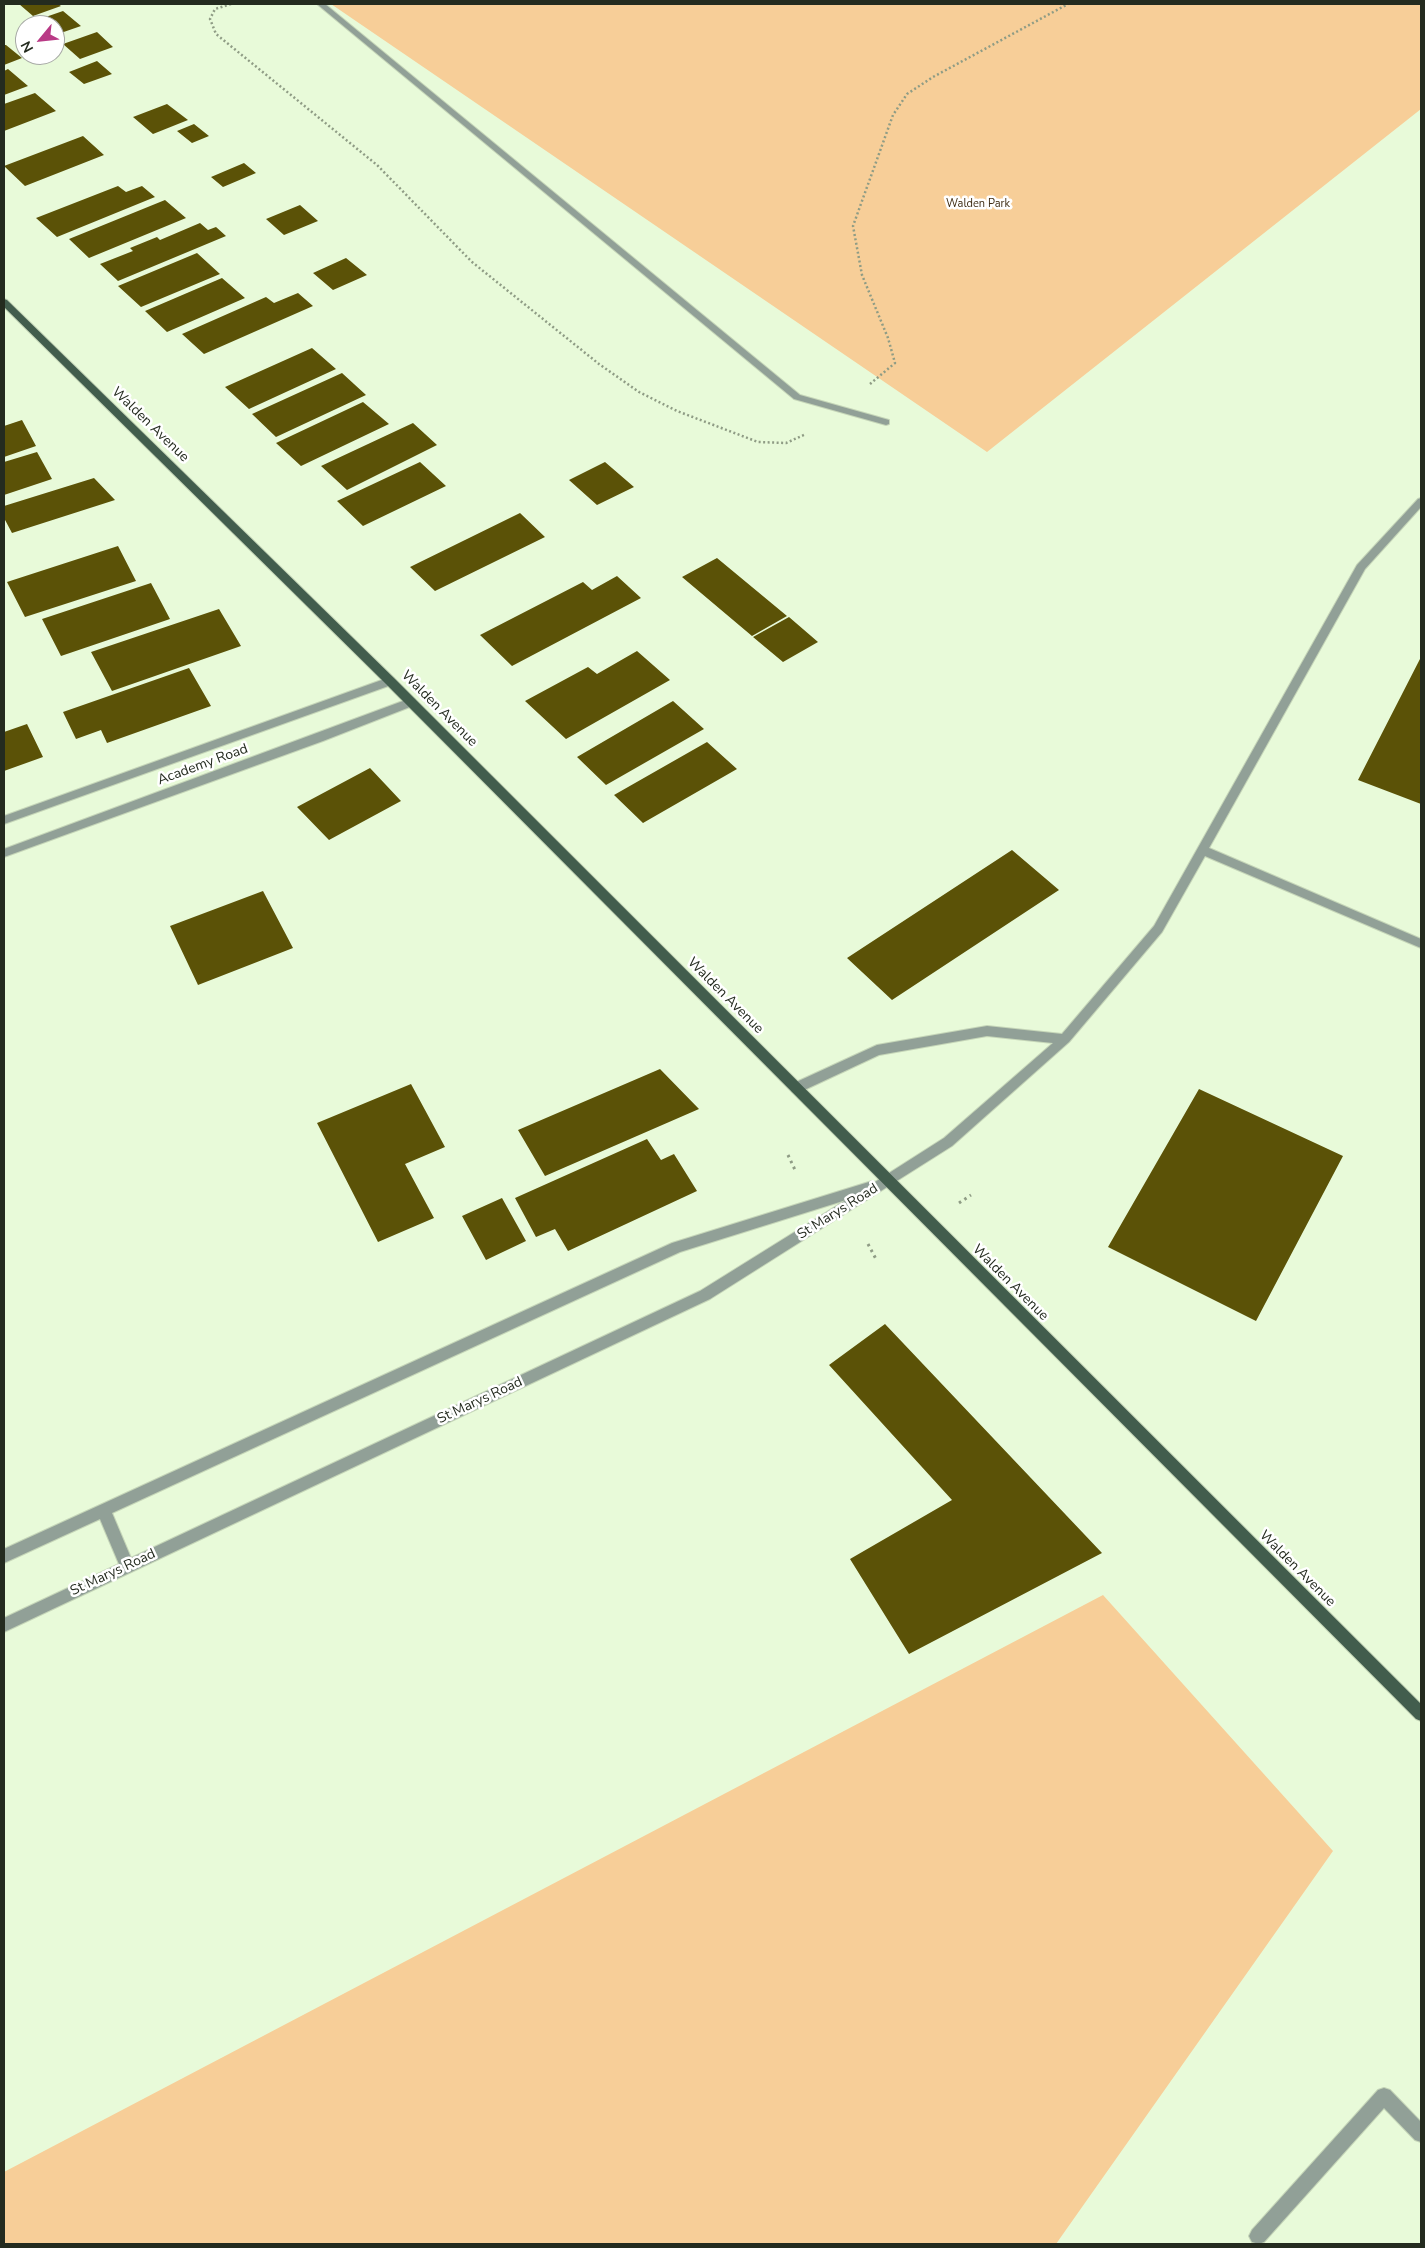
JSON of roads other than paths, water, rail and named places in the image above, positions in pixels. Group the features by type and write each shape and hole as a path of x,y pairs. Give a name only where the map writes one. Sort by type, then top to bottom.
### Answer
{"main road":[{"name":"Walden Avenue","path":"5,305 390,681 1421,1714"}],"street":[{"path":"321,4 798,397 886,422"},
{"path":"888,1181 948,1142 1065,1039 1158,929 1361,567 1421,501"},
{"name":"Academy Road","path":"4,820 390,681"},
{"name":"Academy Road","path":"4,853 319,738 411,702"},
{"path":"1202,850 1421,944"},
{"path":"796,1088 878,1050 986,1031 1065,1039"},
{"name":"St Marys Road","path":"4,1556 677,1246 888,1181"},
{"name":"St Marys Road","path":"4,1625 705,1295 888,1181"},
{"path":"104,1510 127,1567"},
{"path":"1258,2236 1384,2096 1421,2134"}],"park label":[{"name":"Walden Park","path":"978,204"}]}
